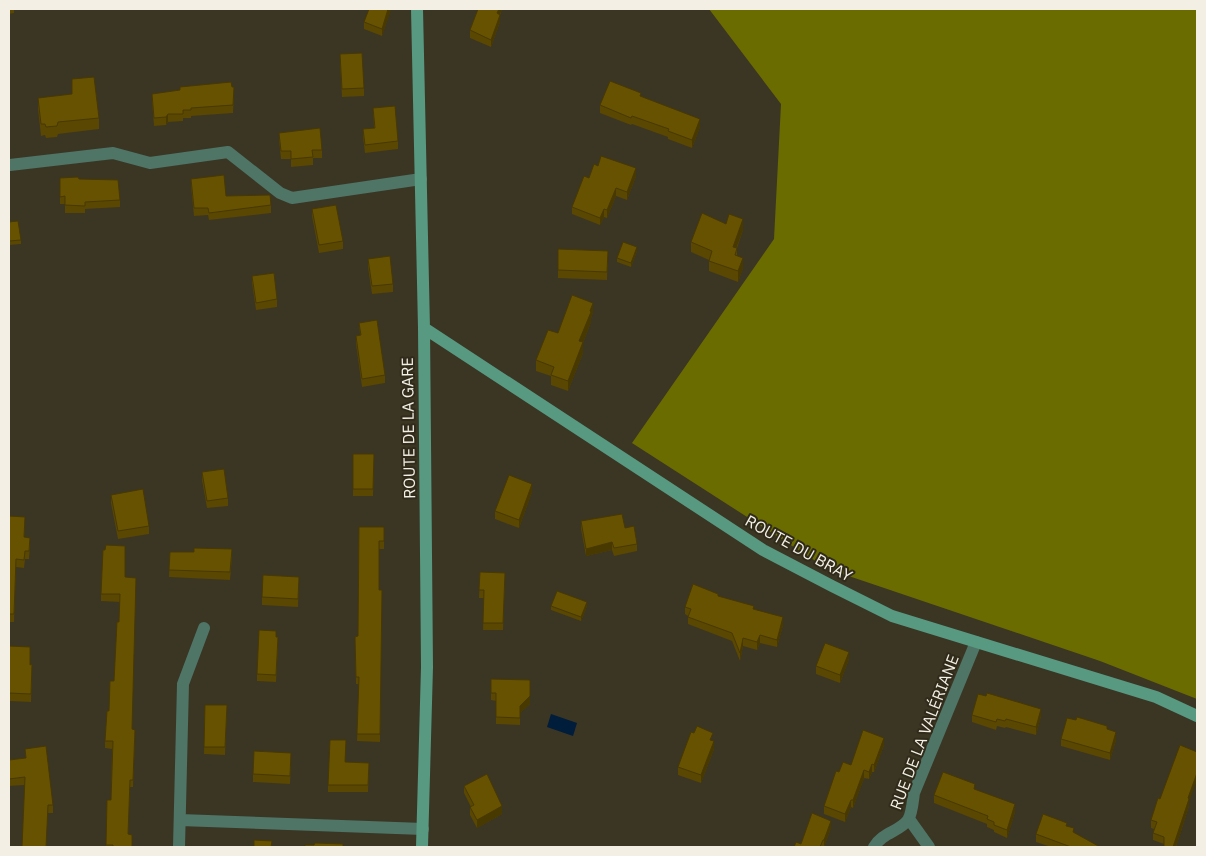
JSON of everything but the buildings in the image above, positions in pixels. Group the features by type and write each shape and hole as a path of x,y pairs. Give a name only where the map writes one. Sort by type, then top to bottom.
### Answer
{"street":[{"name":"ROUTE DE LA GARE","path":"417,9 424,328 427,667 422,847"},
{"path":"10,165 113,152 150,164 228,152 280,193 292,198 420,179"},
{"name":"ROUTE DU BRAY","path":"424,328 764,550 892,616 1156,698 1197,716"},
{"path":"179,847 183,684 204,628"},
{"name":"RUE DE LA VALÉRIANE","path":"874,847 884,836 909,819 914,793 976,642"},
{"path":"909,819 929,847"},
{"path":"180,820 424,829"}],"shaded area":[{"path":"709,9 1197,9 1197,699 1100,661 828,569 632,443 774,239 781,104"}],"water":[{"path":"551,714 577,723 573,736 547,727"}]}
